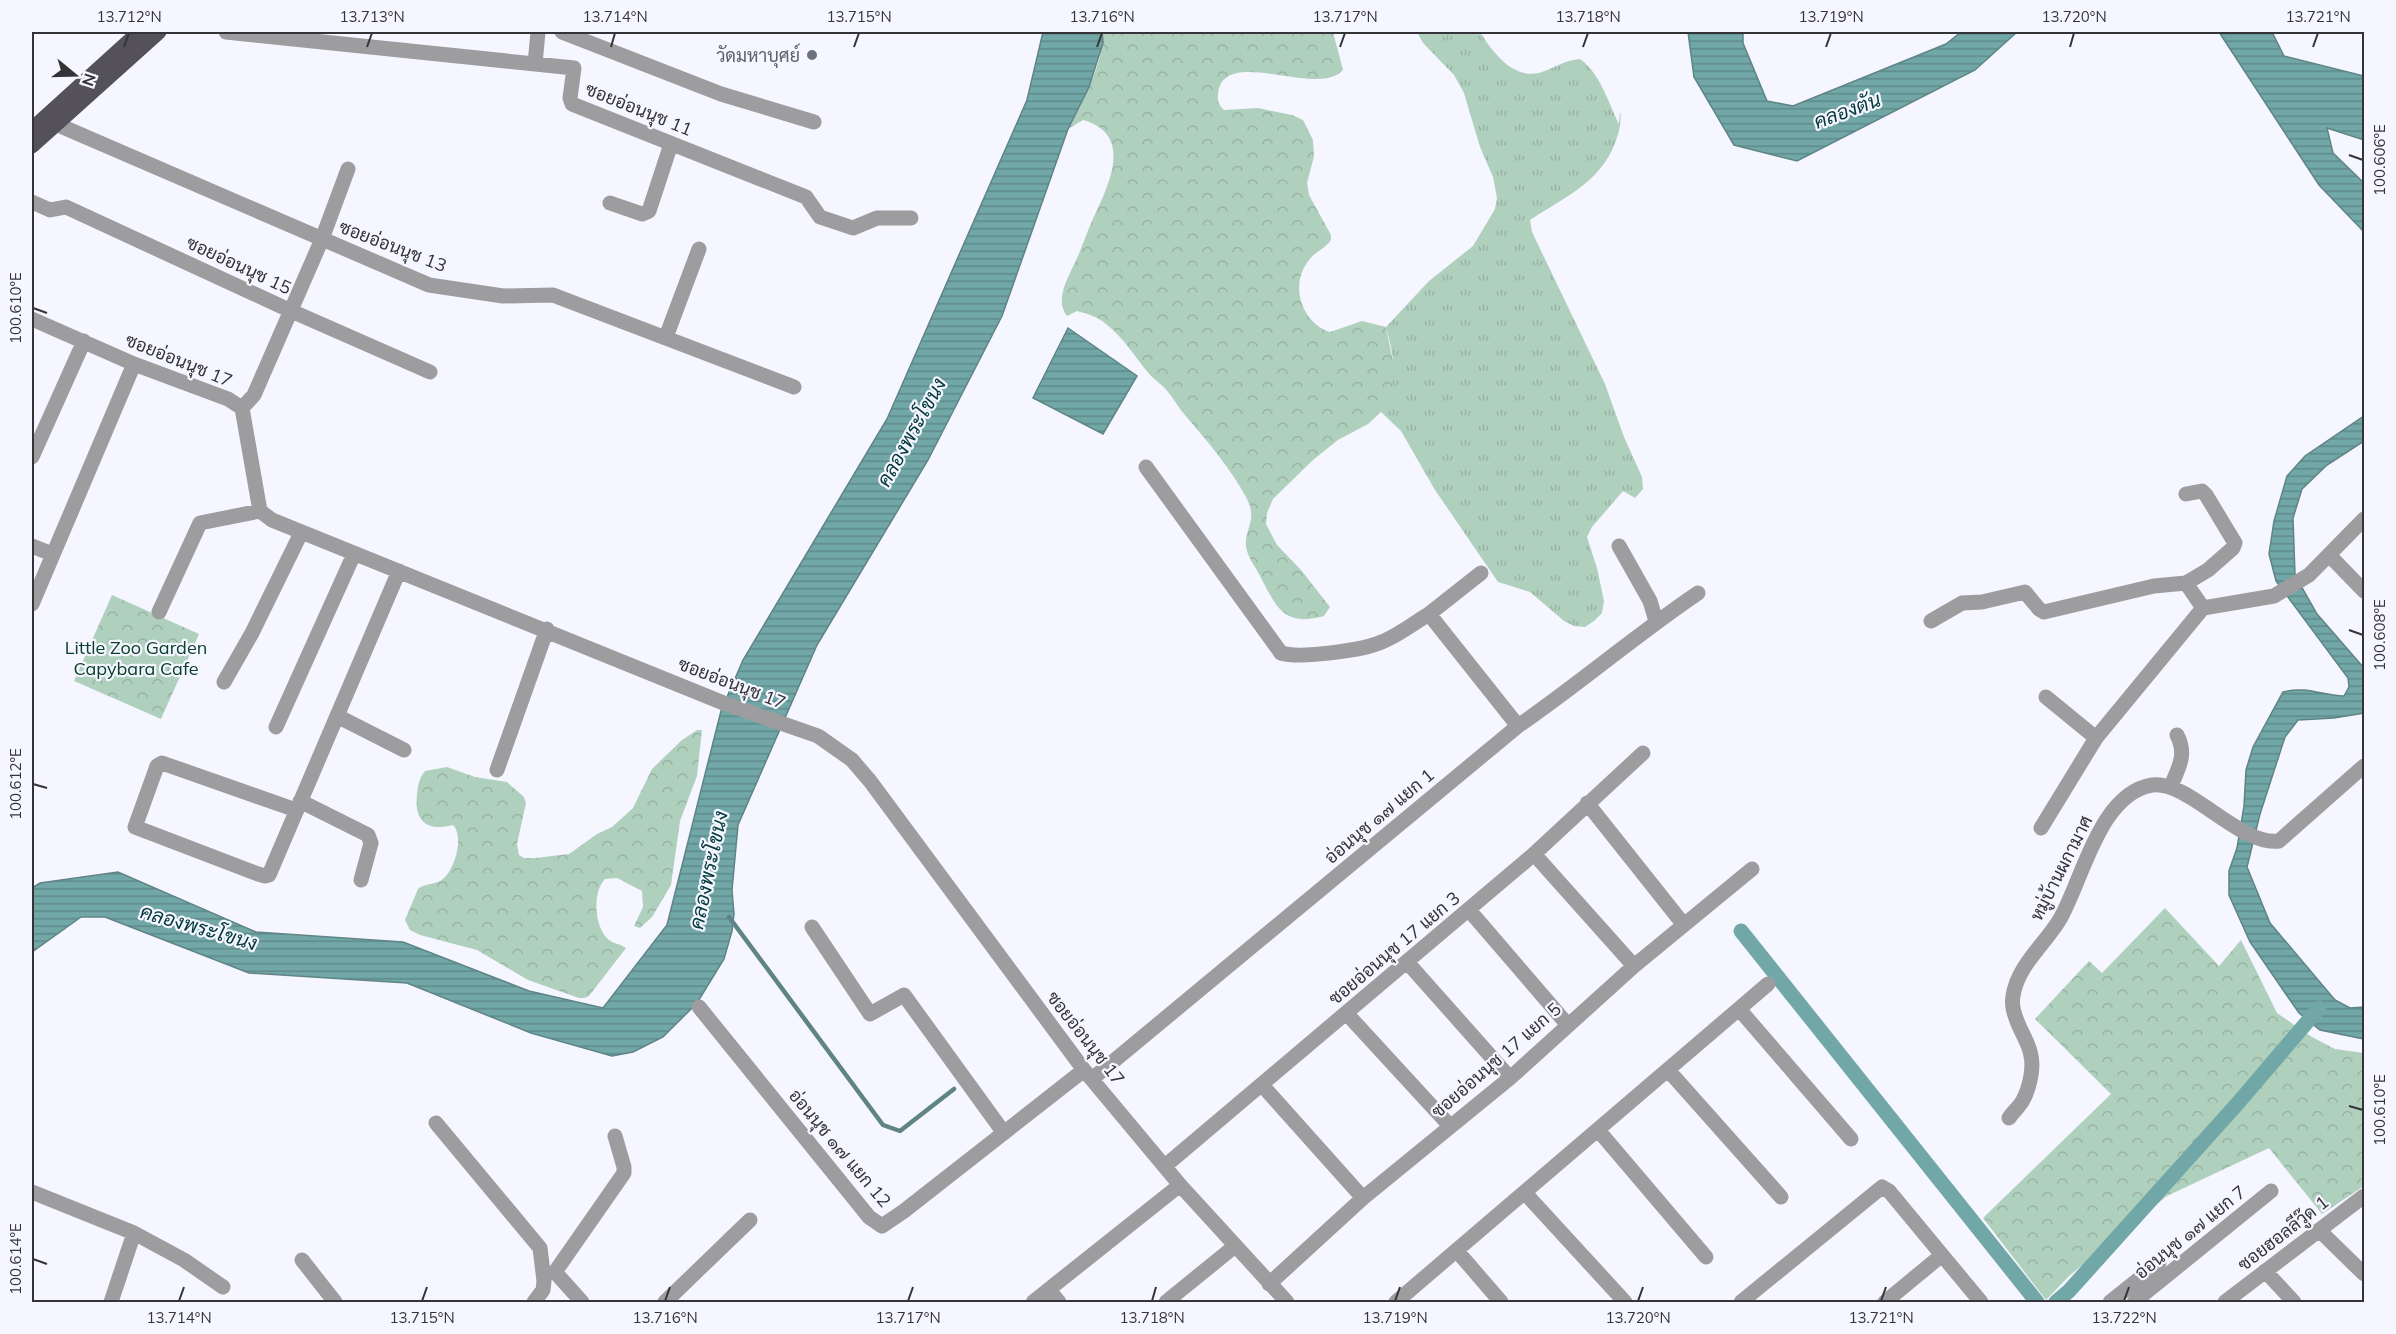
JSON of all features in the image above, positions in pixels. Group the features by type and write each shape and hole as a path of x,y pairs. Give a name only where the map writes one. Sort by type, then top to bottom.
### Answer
{"main road":[{"path":"32,129 139,32"},
{"path":"32,146 159,32"}],"street":[{"name":"ซอยอ่อนนุช 11","path":"226,32 574,68 570,98 572,104 806,197 820,217 853,228 877,218 911,218"},
{"path":"535,64 538,32"},
{"path":"562,32 721,94 814,122"},
{"name":"ซอยอ่อนนุช 13","path":"56,124 429,285 503,296 553,295 794,387"},
{"path":"610,203 642,214 649,211 671,144"},
{"path":"242,408 254,395 289,310 322,239 348,170"},
{"name":"ซอยอ่อนนุช 15","path":"32,202 50,210 66,207 430,372"},
{"path":"666,337 699,249"},
{"name":"ซอยอ่อนนุช 17","path":"32,319 134,364 228,399 242,408 260,511 272,520 687,687 818,736 852,760 870,781 1088,1075 1180,1185 1287,1302"},
{"path":"32,456 84,341"},
{"path":"32,604 134,364"},
{"path":"1146,467 1281,653 1288,655 1322,653 1370,646 1384,641 1429,614 1481,573"},
{"path":"1931,621 1962,603 1982,602 2025,592 2044,612 2154,586 2186,583 2208,570 2233,548 2235,543 2202,491 2186,494"},
{"path":"159,612 200,523 260,511"},
{"path":"2041,828 2096,738 2203,608 2274,596 2309,575 2364,519"},
{"path":"224,682 252,633 301,533"},
{"path":"32,546 52,554"},
{"path":"1619,546 1650,601 1656,621"},
{"path":"276,727 354,554"},
{"path":"2330,556 2364,591"},
{"path":"361,880 371,843 368,835 298,806 162,763 157,766 135,826 265,876 270,875 298,806 399,571"},
{"path":"2186,583 2203,608"},
{"name":"อ่อนนุช ๑๗ แยก 1","path":"1088,1075 1518,726 1567,693 1656,621 1698,593"},
{"path":"1429,614 1518,726"},
{"path":"496,770 547,629"},
{"path":"2046,697 2096,738"},
{"path":"337,716 404,750"},
{"path":"2177,735 2183,746 2183,756 2171,786 2222,819 2264,840 2278,841 2364,766"},
{"name":"ซอยอ่อนนุช 17 แยก 3","path":"1166,1166 1534,854 1643,753"},
{"name":"หมู่บ้านผกามาศ","path":"2009,1118 2023,1101 2030,1077 2031,1056 2013,1010 2013,994 2024,969 2060,918 2098,830 2119,804 2140,789 2154,784 2171,786"},
{"path":"1587,803 1684,925"},
{"path":"1534,854 1634,966"},
{"name":"ซอยอ่อนนุช 17 แยก 5","path":"1269,1284 1363,1198 1510,1078 1567,1024 1634,966 1752,869"},
{"path":"1469,910 1567,1024"},
{"path":"812,927 870,1014 903,995 1004,1133"},
{"path":"1407,962 1510,1078"},
{"path":"1396,1302 1768,984"},
{"name":"อ่อนนุช ๑๗ แยก 12","path":"699,1007 869,1217 884,1226 1004,1133 1088,1075"},
{"path":"1739,1009 1851,1139"},
{"path":"1347,1014 1450,1126"},
{"path":"1668,1070 1781,1197"},
{"path":"1262,1085 1363,1198"},
{"path":"436,1123 540,1248 544,1281 543,1290 534,1302"},
{"path":"1598,1130 1706,1257"},
{"path":"582,1302 555,1272 624,1173 615,1136"},
{"path":"1033,1302 1054,1296 1180,1185"},
{"path":"1741,1302 1879,1188 1889,1191 1981,1302"},
{"name":"อ่อนนุช ๑๗ แยก 7","path":"2134,1302 2271,1191"},
{"path":"32,1192 134,1233 184,1260 223,1287"},
{"path":"1525,1192 1625,1302"},
{"name":"ซอยฮอลลีวู๊ด 1","path":"2225,1302 2364,1196"},
{"path":"665,1302 750,1220"},
{"path":"2319,1230 2364,1274"},
{"path":"111,1302 134,1233"},
{"path":"1166,1302 1235,1246"},
{"path":"1457,1251 1501,1302"},
{"path":"1885,1302 1942,1255"},
{"path":"302,1260 335,1302"},
{"path":"2110,1302 2159,1263"},
{"path":"2265,1271 2294,1302"}],"green space":[{"path":"1102,32 1333,32 1343,70 1331,77 1314,79 1253,72 1236,73 1224,80 1218,94 1219,103 1224,110 1258,108 1292,115 1303,120 1313,140 1314,156 1307,183 1309,195 1331,235 1331,240 1312,256 1300,279 1299,290 1305,311 1311,320 1330,332 1362,321 1386,327 1395,371 1391,392 1381,412 1368,424 1338,440 1313,460 1273,499 1267,513 1266,524 1277,545 1301,570 1330,607 1324,616 1299,619 1290,617 1277,606 1248,555 1246,541 1251,519 1250,507 1226,465 1166,390 1151,376 1113,330 1093,316 1077,311 1067,316 1063,309 1062,294 1110,178 1113,164 1113,150 1109,137 1099,127 1083,120 1068,129 1096,69 1102,44"},
{"path":"1417,32 1480,32 1504,62 1520,72 1529,74 1539,73 1580,59 1598,80 1619,124 1620,111 1620,123 1616,139 1600,169 1567,197 1530,220 1532,232 1605,384 1624,437 1642,477 1643,489 1635,498 1623,491 1592,527 1587,537 1604,601 1602,613 1585,627 1574,626 1564,621 1530,592 1498,582 1435,490 1401,431 1381,412 1390,389 1393,370 1392,351 1386,327 1429,281 1473,246 1495,209 1497,198 1493,177 1480,147 1464,93 1454,75 1423,43"},
{"name":"Little Zoo Garden Capybara Cafe","path":"112,595 199,634 161,719 74,681"},
{"path":"697,730 702,730 697,776 680,821 671,885 652,917 640,928 634,926 643,907 642,891 617,878 605,879 598,892 596,910 600,927 609,940 626,948 589,996 579,998 528,980 477,950 420,935 410,930 405,920 418,889 445,877 450,871 458,846 458,838 453,825 436,827 420,818 417,795 421,776 425,771 447,767 475,777 507,782 524,797 526,803 517,844 519,855 524,858 535,858 569,854 597,834 612,827 633,808 652,769 682,740"},
{"path":"2165,908 2219,966 2241,940 2277,1013 2312,1037 2335,1049 2364,1053 2364,1186 2322,1214 2269,1148 2167,1196 2069,1276 2046,1300 1983,1218 2111,1094 2035,1019 2089,961 2102,973"}],"water":[{"name":"คลองพระโขนง","path":"1043,32 1102,32 1103,43 1089,87 1068,129 1002,316 928,460 817,645 738,825 732,890 734,914 724,959 697,1003 663,1037 633,1052 612,1056 531,1033 407,983 249,973 105,917 81,917 32,952 32,888 40,883 118,872 256,932 403,942 529,991 603,1008 667,925 721,711 743,660 887,419 1027,100"},
{"name":"คลองตัน","path":"1688,32 1743,32 1743,43 1767,101 1793,106 1946,44 1961,32 2017,32 1975,70 1797,161 1734,145 1694,77"},
{"path":"2219,32 2272,32 2284,56 2364,76 2364,140 2327,128 2333,153 2364,183 2364,232 2319,185"},
{"path":"1068,328 1137,376 1103,434 1033,398"},
{"path":"2364,416 2364,441 2327,465 2302,489 2293,518 2295,575 2317,614 2364,668 2364,713 2334,718 2298,720 2285,737 2260,814 2247,867 2270,923 2335,1000 2350,1008 2364,1007 2364,1039 2320,1030 2299,1013 2250,942 2229,895 2229,871 2237,848 2244,806 2246,770 2253,747 2283,692 2307,690 2344,696 2349,687 2348,678 2276,581 2269,554 2274,521 2287,476 2305,456"}],"waterway":[{"path":"729,917 883,1125 900,1131 954,1089"},
{"path":"1741,931 2037,1302"},
{"path":"2056,1302 2069,1291 2238,1103 2319,1008"}],"place":[{"name":"วัดมหาบุศย์","path":"812,55"}]}
